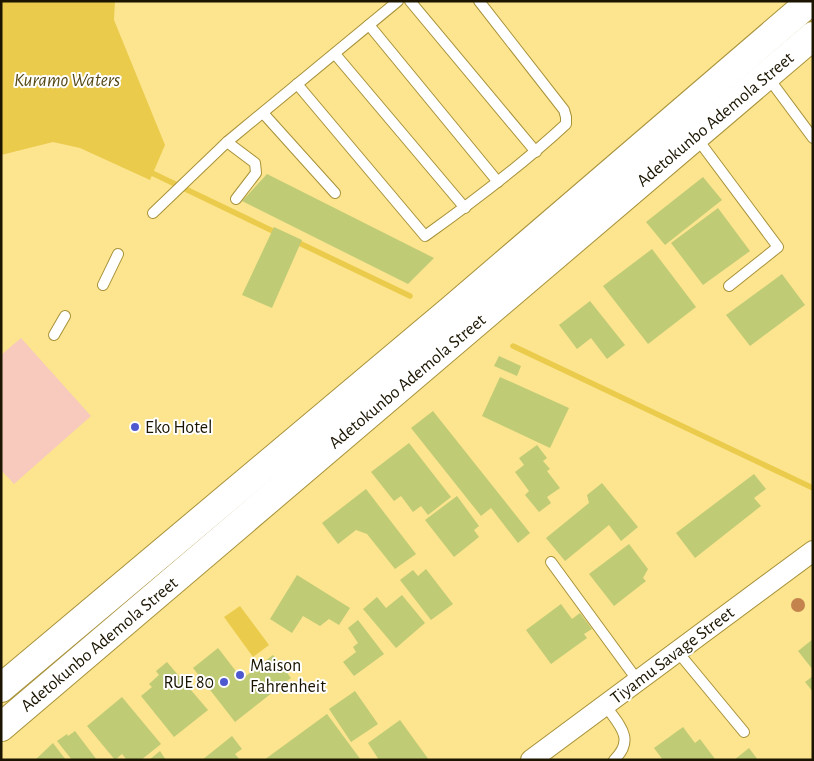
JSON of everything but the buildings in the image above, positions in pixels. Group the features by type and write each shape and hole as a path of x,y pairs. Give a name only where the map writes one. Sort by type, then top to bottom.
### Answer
{"main road":[{"name":"Adetokunbo Ademola Street","path":"1,688 451,310 810,1"},
{"path":"771,36 788,57"},
{"name":"Adetokunbo Ademola Street","path":"1,727 813,36"}],"street":[{"name":"Tiyamu Savage Street","path":"532,760 813,551"}],"lane":[{"path":"153,213 227,142 398,1"},
{"path":"410,1 536,152"},
{"path":"297,84 425,236 465,208 536,152 566,124 564,110 479,1"},
{"path":"369,25 498,182"},
{"path":"335,54 465,208"},
{"path":"767,75 813,138"},
{"path":"263,112 335,193"},
{"path":"695,136 778,247 729,286"},
{"path":"227,142 255,163 257,168 256,173 236,199"},
{"path":"103,286 118,254"},
{"path":"54,335 65,316"},
{"path":"551,562 638,681"},
{"path":"678,652 744,732"},
{"path":"605,705 623,731 625,743 623,752 614,760"}],"shaded area":[{"path":"21,338 91,416 14,484 1,470 1,355"}],"water":[{"name":"Kuramo Waters","path":"1,1 115,1 114,20 165,145 150,180 80,148 53,142 1,155"},
{"path":"240,606 269,645 253,657 224,617"}],"waterway":[{"path":"152,173 277,233"},
{"path":"295,241 410,296"},
{"path":"513,346 813,488"}],"place":[{"name":"Eko Hotel","path":"135,427"},
{"name":"Maison Fahrenheit","path":"240,675"},
{"name":"RUE 80","path":"224,682"}]}
